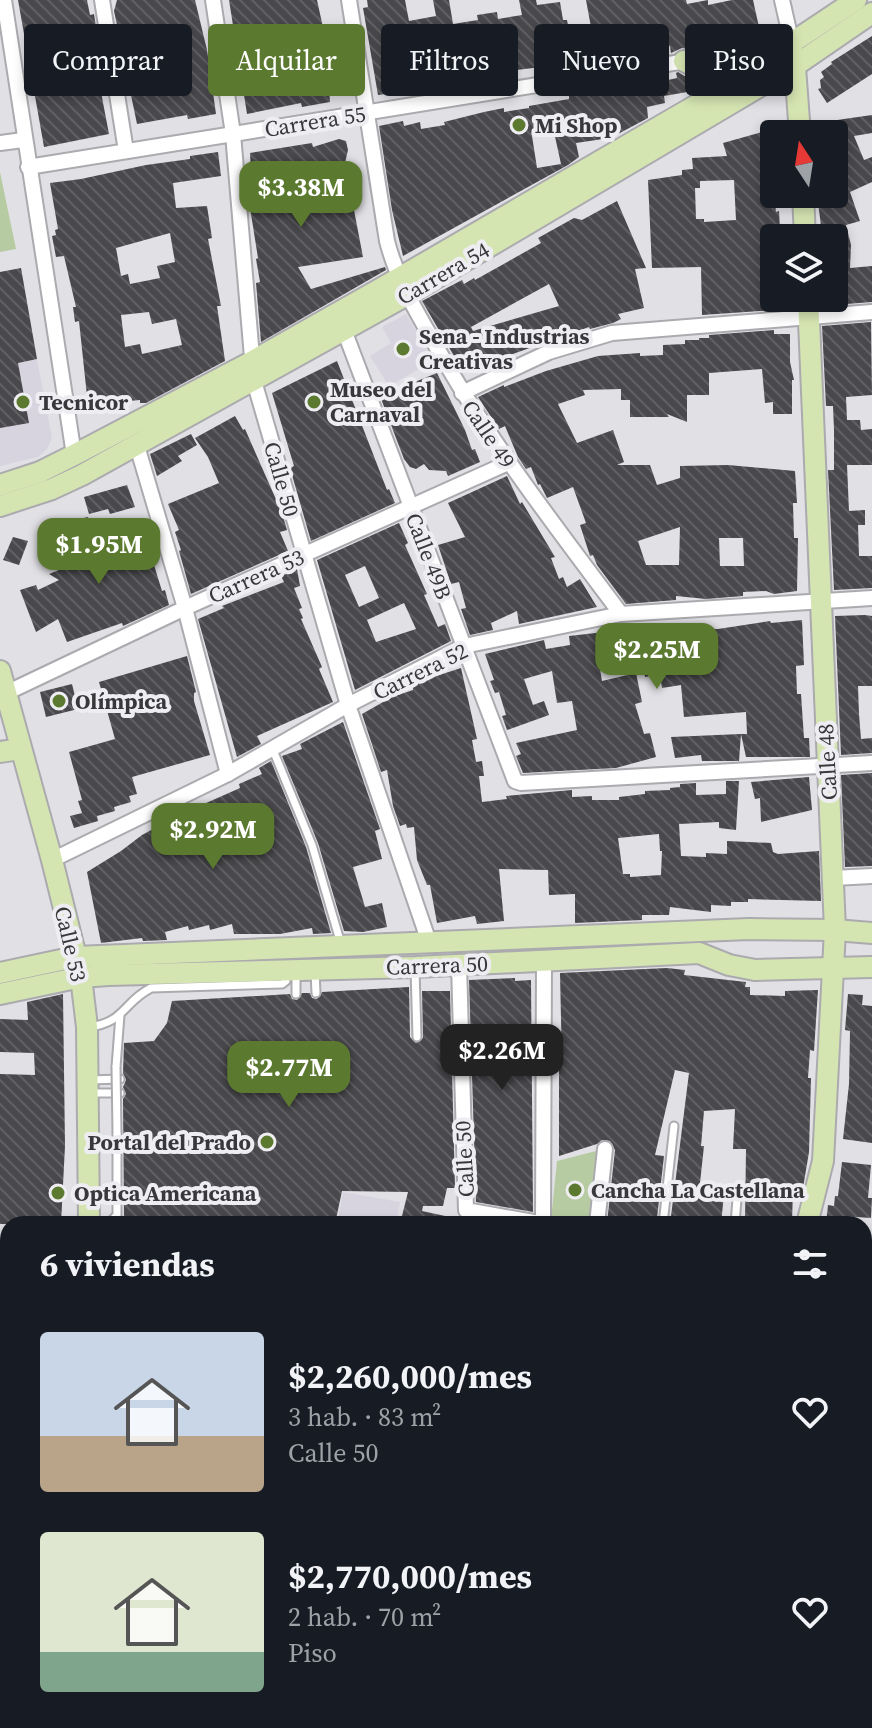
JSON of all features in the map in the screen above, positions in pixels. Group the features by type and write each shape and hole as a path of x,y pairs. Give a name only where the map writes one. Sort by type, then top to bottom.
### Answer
{"street":[{"path":"4,0 23,140 74,455"},
{"path":"102,0 126,151"},
{"name":"Calle 50","path":"213,0 233,134 252,372 348,705 429,942"},
{"name":"Calle 49","path":"349,0 387,241 402,287 462,393 508,463 621,614"},
{"path":"782,0 787,24"},
{"name":"Carrera 54","path":"793,43 853,1"},
{"name":"Carrera 54","path":"0,506 52,489 137,446 252,372 796,65 872,13"},
{"path":"793,49 799,120"},
{"name":"Carrera 55","path":"28,167 684,61"},
{"name":"Carrera 54","path":"0,485 40,472 344,330 402,287 712,96"},
{"path":"0,143 23,140"},
{"path":"848,310 872,312"},
{"path":"462,393 549,352 612,333 770,312"},
{"name":"Calle 48","path":"808,312 835,930 823,1161 809,1216"},
{"name":"Calle 49B","path":"344,330 515,781 827,767"},
{"path":"137,446 185,608 228,774"},
{"name":"Carrera 53","path":"6,693 185,608 508,463"},
{"name":"Carrera 52","path":"52,860 228,774 348,705 464,646 621,614 872,598"},
{"name":"Calle 53","path":"0,671 6,693 10,750 52,860 81,977 87,1027 91,1216"},
{"path":"827,767 872,763"},
{"path":"833,878 872,876"},
{"name":"Carrera 50","path":"0,973 75,957 749,929 872,933"},
{"path":"808,969 818,962 822,950 819,938 809,930"},
{"path":"869,967 858,960 855,948 860,938 872,933"},
{"name":"Carrera 50","path":"0,994 81,977 415,967 699,953 729,965 755,970 869,967"},
{"path":"544,960 544,1216"},
{"name":"Calle 50","path":"459,964 466,1210 499,1216"},
{"path":"598,1216 605,1149"}],"lane":[{"path":"273,750 312,845 341,945"},
{"path":"415,967 417,1037"},
{"path":"299,969 316,993"},
{"path":"296,994 299,969"},
{"path":"87,1027 109,1023 140,993 151,988 282,984 299,969"},
{"path":"116,1216 116,1067 120,1015"},
{"path":"87,1086 120,1079"},
{"path":"87,1086 120,1093"},
{"path":"664,1216 674,1126"},
{"path":"736,1216 737,1199"}],"shaded area":[{"name":"Sena - Industrias Creativas","path":"406,314 433,361 389,386 370,356 391,343 382,327"},
{"name":"Tecnicor","path":"37,359 52,438 47,449 38,457 0,466 0,366"},
{"path":"343,1192 400,1202 397,1216 338,1216"}],"green space":[{"path":"0,172 16,249 0,252"},
{"name":"Cancha La Castellana","path":"600,1150 593,1216 551,1216 557,1161"}],"building":[{"path":"18,0 87,0 90,15 94,14 96,24 24,24 24,34"},
{"path":"117,0 195,0 208,57 208,96 213,96 216,114 188,119 187,115 137,124 131,96 192,96 192,24 117,24 114,11"},
{"path":"229,0 317,0 322,24 233,24"},
{"path":"367,0 405,0 409,21 436,16 433,0 449,0 453,24 381,24 381,95 378,95 363,8 368,7"},
{"path":"519,0 536,0 537,5 560,2 563,20 567,20 568,24 534,24 534,68 518,70 518,24 453,24 478,20 477,15 497,12 498,19 522,15"},
{"path":"586,0 686,0 687,4 708,0 708,5 753,0 758,24 685,24 685,48 671,53 669,24 590,24"},
{"path":"872,36 872,74 827,103 818,89 824,77 821,72 831,62"},
{"path":"678,72 685,76 685,92 669,95 669,80 677,78"},
{"path":"35,96 102,96 109,134 44,147"},
{"path":"244,96 330,96 330,102 302,107 301,103 247,114"},
{"path":"569,96 664,96 665,103 647,107 648,118 603,142 603,139 576,143 579,157 568,165 403,256 392,210 379,126 403,121 404,126 420,122 421,129 484,112 504,108 504,112 569,99","holes":["554,132 561,164 537,168 532,136"]},
{"path":"872,115 872,133 854,136 864,160 872,157 872,182 850,192 860,221 848,224 821,224 819,208 848,208 848,120 837,120"},
{"path":"760,133 760,208 776,208 776,212 779,211 780,224 760,224 760,311 702,315 701,267 652,268 648,180 682,175 682,170 693,169 692,158 727,156 723,143","holes":["734,180 736,220 704,222 704,219 696,219 695,188 700,188 700,181"]},
{"path":"339,139 346,141 348,150 345,163 363,257 298,267 311,289 385,267 386,270 261,342 256,283 260,282 258,258 248,195 252,194 250,153 312,143 313,147"},
{"path":"218,152 221,176 173,183 176,208 207,206 212,238 208,239 221,306 217,306 225,361 146,403 140,403 140,400 97,404 96,395 87,396 79,321 75,322 73,307 76,307 64,256 56,257 52,236 58,229 50,183 190,159 190,156","holes":["170,233 175,262 157,266 160,278 130,284 128,274 121,276 116,248","149,312 152,324 176,319 182,345 142,354 140,344 125,347 121,315"]},
{"path":"617,201 646,268 635,269 644,308 618,314 621,319 613,323 589,327 510,355 461,368 422,301 462,280 464,284 475,280 541,243 538,238 574,218 582,220","holes":["549,284 559,306 473,331 471,327"]},
{"path":"848,233 850,268 872,266 872,302 848,304"},
{"path":"21,268 37,359 18,363 29,423 0,428 0,272"},
{"path":"871,322 872,395 846,397 847,420 860,420 861,430 872,429 872,465 847,465 849,511 865,510 865,525 858,525 859,556 872,556 872,588 834,590 828,470 834,470 833,406 826,406 822,326"},
{"path":"774,330 774,334 790,334 790,362 794,380 792,414 773,414 773,402 765,403 762,369 709,373 709,395 687,395 687,422 667,414 669,417 630,417 630,400 621,400 621,389 583,390 585,395 558,404 577,443 613,430 624,462 617,465 650,465 657,485 680,478 680,466 728,465 795,471 797,503 793,503 794,538 798,538 797,591 774,594 766,591 743,592 743,596 706,599 676,596 676,600 626,604 593,555 590,556 580,525 586,523 573,487 547,498 531,467 526,469 518,457 505,426 499,429 478,397 504,385 598,356 663,355 663,345 685,344 685,340 709,338 709,335","holes":["680,527 679,565 646,565 638,541","719,538 743,538 744,566 720,566"]},
{"path":"337,361 387,490 395,503 311,541 290,468 294,466 272,393"},
{"path":"437,373 480,462 448,476 446,471 429,470 424,464 416,469 410,467 404,459 380,396"},
{"path":"235,416 245,429 282,513 287,530 280,532 288,551 191,594 175,532 179,530 168,504 219,483 208,457 195,438"},
{"path":"191,434 197,445 178,456 182,461 157,476 150,454"},
{"path":"507,476 520,504 522,502 555,557 551,558 559,579 563,577 567,587 580,579 597,607 519,624 517,611 491,623 493,630 470,635 461,609 466,608 459,582 451,584 438,545 465,537 448,503"},
{"path":"127,485 135,507 110,514 108,509 89,514 84,497"},
{"path":"88,517 96,551 142,526 169,605 123,626 122,623 67,642 58,619 36,632 20,590 36,585 38,590 59,580 49,574 79,562 69,521"},
{"path":"399,523 438,627 445,624 451,641 355,690 317,560","holes":["365,566 379,598 359,607 345,575","404,603 416,629 376,642 367,620"]},
{"path":"13,537 28,541 19,565 3,560"},
{"path":"297,569 300,586 294,588 302,608 299,609 301,619 333,702 257,736 261,744 237,757 198,619 224,608 222,606 284,582 281,576"},
{"path":"835,616 872,616 872,686 858,686 859,714 861,739 872,738 872,753 841,755"},
{"path":"802,620 804,665 796,666 797,694 801,694 804,738 809,738 810,757 746,757 741,734 747,734 746,712 684,717 681,685 662,688 660,674 645,677 641,649 603,653 603,657 598,657 602,681 636,673 642,702 635,704 644,734 650,733 656,757 616,768 523,773 516,756 521,754 516,743 577,730 572,701 557,703 552,671 524,679 533,705 544,701 549,715 507,730 502,716 506,715 499,692 495,693 490,681 494,680 485,654 544,640 546,649 570,645 569,636 613,631 618,640 622,638 619,631 636,628 637,631 690,626 691,630 718,629 770,621"},
{"path":"187,656 196,692 194,701 210,755 132,777 137,794 129,796 131,802 97,816 98,821 74,828 70,816 82,813 78,801 82,800 69,752 115,739 99,682"},
{"path":"461,668 477,739 472,740 476,762 482,761 484,776 479,776 482,802 507,799 506,796 572,790 572,797 619,800 619,797 645,794 645,791 670,790 680,787 680,784 696,783 696,795 726,794 726,781 739,781 736,830 719,828 719,822 679,824 681,856 727,854 727,841 771,843 773,852 778,854 819,851 821,901 748,899 748,902 731,902 731,906 711,905 711,912 670,907 669,915 642,915 642,920 575,923 575,894 549,895 548,870 499,869 504,921 477,924 475,916 437,923 430,885 427,885 417,860 414,827 407,828 406,824 400,826 387,770 381,772 362,714 392,697 413,690 413,683","holes":["659,834 661,875 630,877 630,874 623,874 618,838"]},
{"name":"Olímpica","path":"72,684 78,709 46,717 40,692"},
{"path":"343,722 380,829 375,831 382,859 353,867 365,907 382,903 387,927 363,932 344,931 318,843 282,756 302,749 300,744"},
{"path":"741,734 739,761 702,761 701,755 675,758 671,737"},
{"path":"271,761 306,847 331,933 313,934 312,928 280,934 234,934 232,924 210,930 209,925 165,932 167,940 143,941 142,938 101,943 87,872 142,835 178,816 176,812 193,803 195,808 240,788 239,784 262,774 259,768"},
{"path":"872,773 872,866 845,867 841,775"},
{"path":"809,777 812,810 761,822 760,798 755,799 751,782"},
{"path":"667,968 685,970 684,975 746,982 745,987 750,987 750,995 785,996 785,991 818,990 814,1051 810,1050 808,1078 811,1078 809,1152 803,1188 793,1187 792,1216 745,1216 746,1149 733,1149 735,1109 704,1111 699,1192 724,1194 722,1216 671,1216 689,1073 675,1070 655,1155 664,1156 657,1216 608,1216 615,1150 610,1141 602,1140 559,1156 559,1066 562,1065 560,973"},
{"path":"515,978 515,981 531,980 533,1212 476,1202 469,980"},
{"name":"Portal del Prado","path":"409,987 410,1037 416,1043 423,1038 422,991 450,991 455,1188 447,1188 443,1206 423,1206 422,1211 445,1216 402,1216 408,1192 342,1191 337,1216 124,1216 124,1043 154,1041 167,1023 172,1001 290,994 292,999 297,1000 302,993 310,993 312,998 317,999 322,992"},
{"path":"63,994 65,1146 61,1216 0,1216 0,1074 35,1075 34,1053 0,1052 0,1019 28,1020 27,1002"},
{"path":"848,994 863,995 862,1005 872,1006 872,1143 843,1139 849,1084 850,1031 845,1030"},
{"path":"842,1162 871,1165 868,1198 872,1198 871,1216 827,1216 828,1205 834,1206 835,1196 838,1196"}],"place":[{"name":"Mi Shop","path":"519,125"},
{"name":"Sena - Industrias Creativas","path":"403,349"},
{"name":"Tecnicor","path":"23,402"},
{"name":"Museo del Carnaval","path":"314,402"},
{"name":"Olímpica","path":"59,701"},
{"name":"Portal del Prado","path":"267,1142"},
{"name":"Cancha La Castellana","path":"575,1190"},
{"name":"Optica Americana","path":"58,1193"}]}
